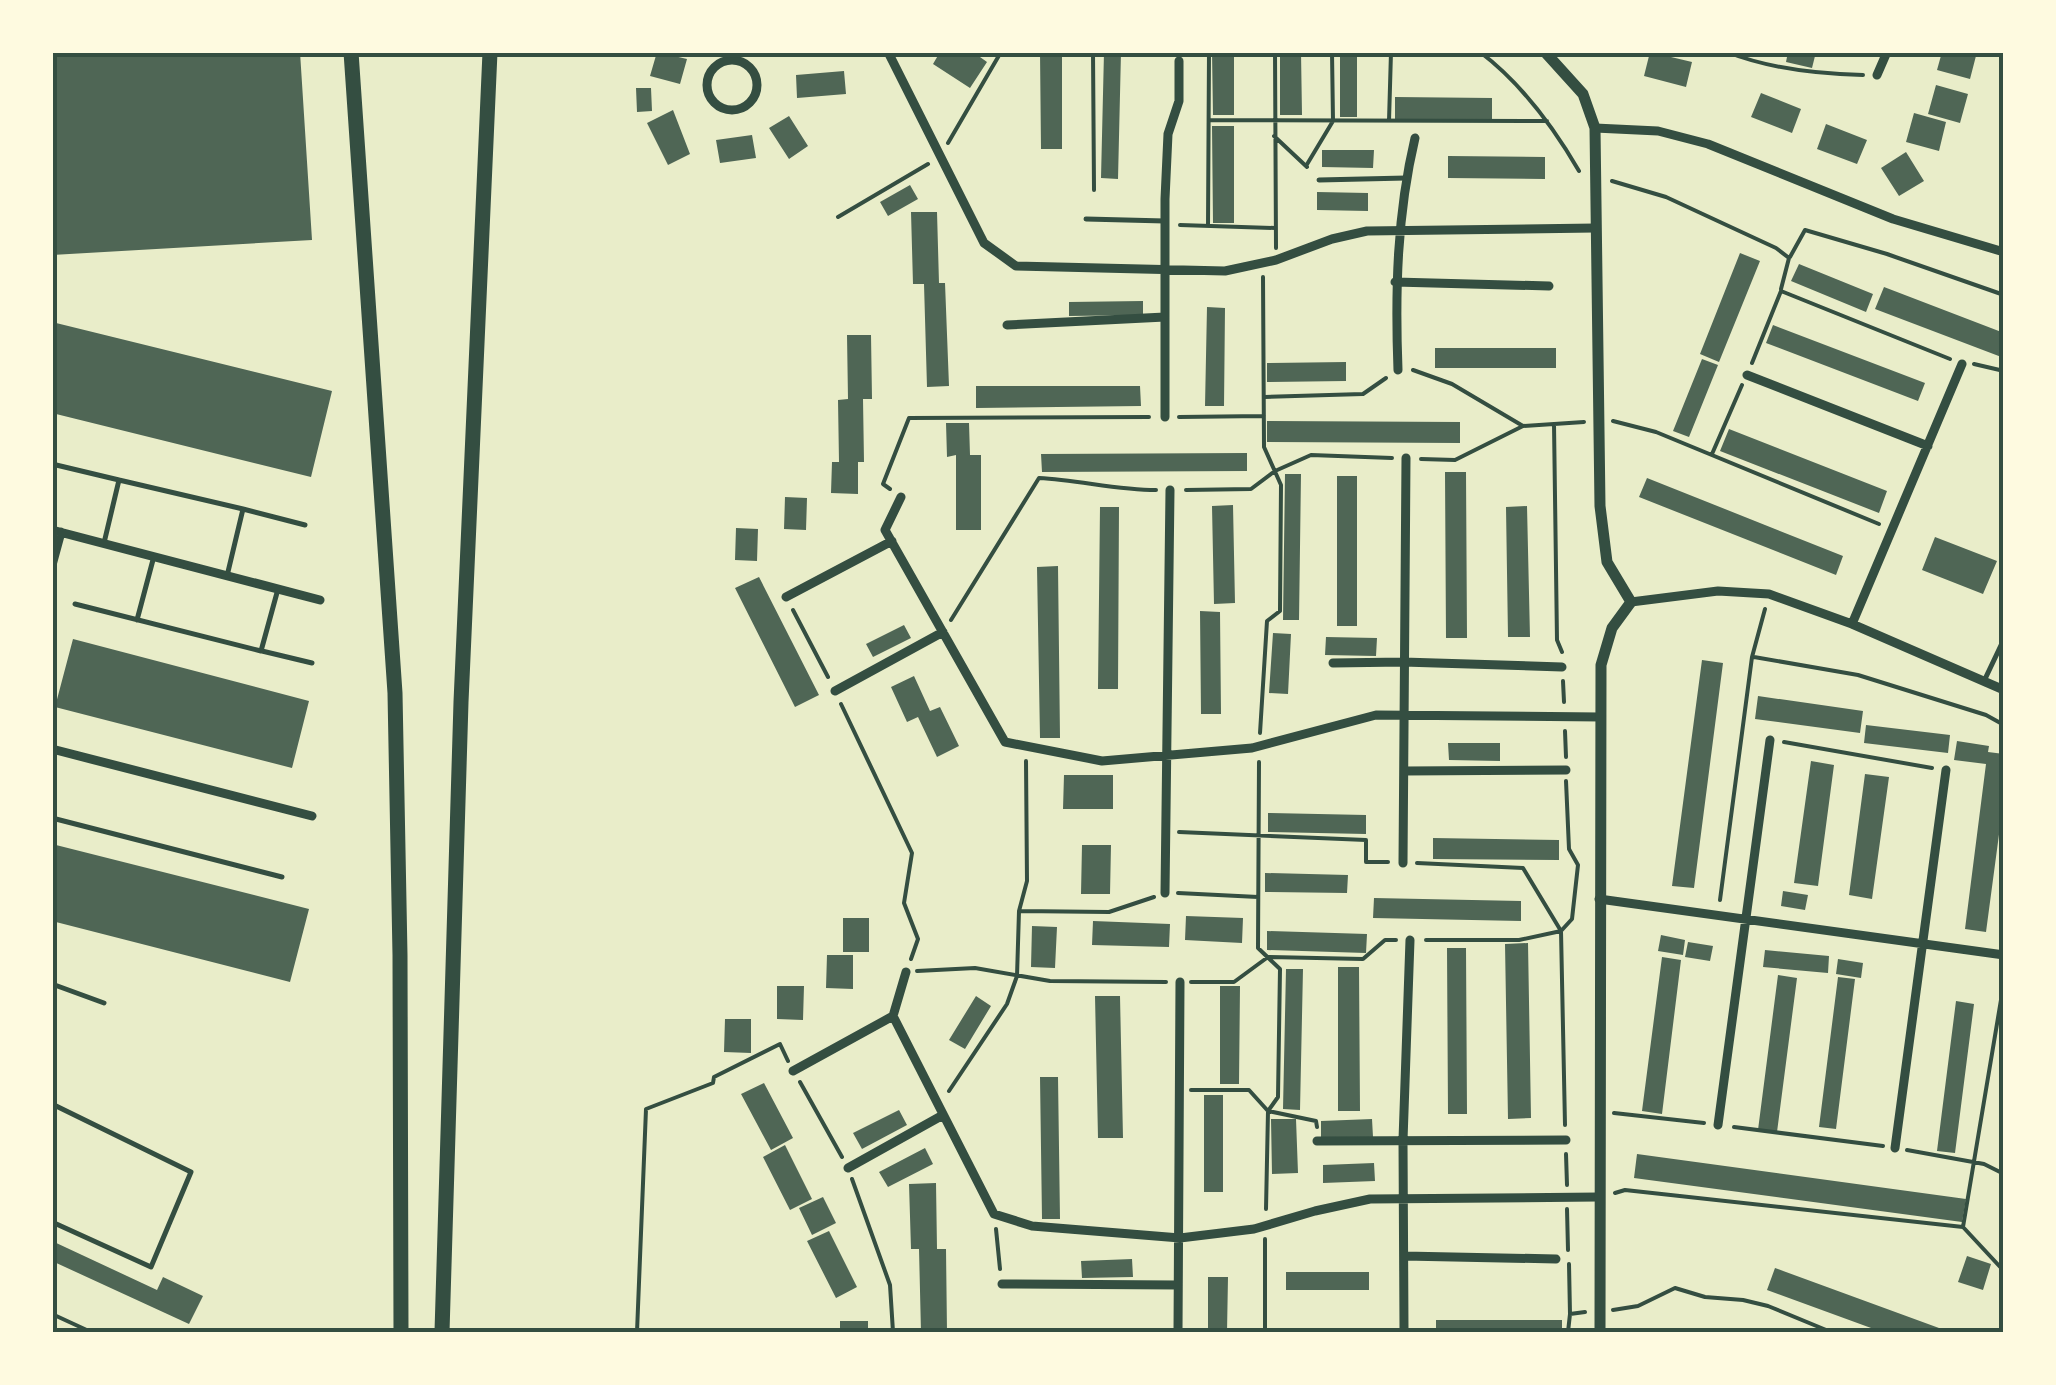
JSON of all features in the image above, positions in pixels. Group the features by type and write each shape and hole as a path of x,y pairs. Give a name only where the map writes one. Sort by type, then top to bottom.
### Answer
{"highway":[{"path":"352,52 394,693 401,1332"},
{"path":"442,1332 460,741 490,52"}],"street":[{"path":"888,52 984,243 1016,266 1225,271 1276,260 1332,238 1367,231 1595,228"},
{"path":"1544,52 1582,94 1595,128 1600,506 1607,562 1631,602"},
{"path":"1878,76 1887,52"},
{"path":"733,56 754,71 757,87 744,107 728,109 713,101 707,86 717,64 733,56"},
{"path":"1165,417 1168,134 1179,101 1180,61"},
{"path":"1595,128 1658,132 1708,144 1893,219 2004,252"},
{"path":"1398,370 1395,282 1406,178 1416,138"},
{"path":"1395,282 1549,286"},
{"path":"1007,325 1165,318"},
{"path":"1852,624 1962,364"},
{"path":"1747,375 1928,446"},
{"path":"1403,863 1406,458"},
{"path":"1165,893 1170,490"},
{"path":"901,497 885,530 1005,742 1102,761 1259,746 1376,714 1601,717"},
{"path":"52,565 57,531 320,600"},
{"path":"786,597 892,541"},
{"path":"1600,1332 1601,717 1602,665 1612,628 1631,602 1718,591 1769,594 1852,624 2004,690"},
{"path":"834,691 943,632"},
{"path":"1333,663 1562,668"},
{"path":"1718,1125 1770,740"},
{"path":"52,749 312,816"},
{"path":"1405,771 1566,770"},
{"path":"1895,1148 1946,770"},
{"path":"1600,899 2004,954"},
{"path":"1404,1329 1403,1140 1410,940"},
{"path":"906,972 894,1016 994,1214 1032,1226 1180,1238 1265,1226 1370,1199 1598,1197"},
{"path":"1178,1332 1180,982"},
{"path":"794,1071 894,1016"},
{"path":"848,1168 941,1111"},
{"path":"1317,1141 1566,1140"},
{"path":"1404,1256 1556,1259"},
{"path":"1002,1284 1178,1285"}],"lane":[{"path":"1320,180 1406,178"},
{"path":"1086,218 1165,223"},
{"path":"52,464 304,525"},
{"path":"104,543 119,480"},
{"path":"227,576 243,509"},
{"path":"137,620 154,556"},
{"path":"261,651 278,589"},
{"path":"75,604 312,663"},
{"path":"1984,682 2004,639"},
{"path":"52,818 282,877"},
{"path":"52,984 104,1003"},
{"path":"52,1104 191,1172 150,1267 52,1222"}],"path":[{"path":"838,216 940,156 1001,52"},
{"path":"1093,52 1094,190"},
{"path":"1208,226 1209,52"},
{"path":"1274,52 1276,260"},
{"path":"1274,136 1306,166 1333,120 1332,52"},
{"path":"1389,121 1390,52"},
{"path":"1480,52 1494,62 1546,121 1578,171 1666,197 1776,248 1789,258"},
{"path":"1726,52 1754,63 1828,74 1878,76"},
{"path":"1209,120 1546,121"},
{"path":"1165,223 1275,228"},
{"path":"1712,454 1781,291 1789,258 1806,230 2004,295"},
{"path":"1263,262 1264,447 1281,485 1280,612 1267,621 1259,746 1258,948 1280,968 1278,1097 1268,1111 1264,1332"},
{"path":"1781,291 1962,364 2004,370"},
{"path":"1264,397 1363,394 1398,370 1430,373 1522,426"},
{"path":"901,497 882,484 908,418 1264,416"},
{"path":"943,632 1039,478 1080,480 1123,490 1251,489 1275,471 1310,455 1455,460 1522,426 1600,421 1638,426 1892,530"},
{"path":"786,597 912,853 904,903 918,939 906,972 975,968 1050,982 1234,982 1268,957 1363,960 1385,940 1520,940 1560,932 1572,918 1578,865 1570,849 1562,651 1557,640 1554,424"},
{"path":"1718,915 1752,657 1769,594"},
{"path":"1752,657 1858,675 2004,725"},
{"path":"1742,736 1946,770"},
{"path":"941,1111 1007,1004 1017,976 1018,911 1027,881 1026,746"},
{"path":"1166,832 1366,840 1366,862 1523,868 1560,932 1568,1332"},
{"path":"1018,911 1109,912 1165,893 1258,897"},
{"path":"1963,1227 2004,982"},
{"path":"637,1332 646,1109 713,1084 714,1078 780,1044 848,1168 883,1259 890,1286 893,1332"},
{"path":"1180,1090 1249,1090 1268,1111 1316,1121 1317,1141"},
{"path":"1599,1111 1895,1148 1976,1162 2004,1174"},
{"path":"1598,1197 1625,1190 1963,1227 2004,1271"},
{"path":"994,1214 1002,1284"},
{"path":"1570,1314 1600,1316 1638,1306 1675,1288 1705,1298 1768,1306 1831,1332"},
{"path":"52,1314 91,1332"}],"building":[{"path":"52,52 300,52 312,240 52,255"},
{"path":"657,52 687,59 680,84 650,76"},
{"path":"940,52 973,52 987,62 970,88 933,64"},
{"path":"1040,52 1062,52 1062,149 1041,149"},
{"path":"1104,52 1121,52 1118,179 1101,178"},
{"path":"1212,52 1234,52 1234,115 1213,115"},
{"path":"1280,52 1301,52 1302,115 1280,115"},
{"path":"1340,52 1357,52 1357,117 1340,117"},
{"path":"1650,52 1692,62 1686,87 1644,76"},
{"path":"1788,52 1816,52 1812,68 1786,62"},
{"path":"1942,52 1977,52 1970,79 1937,70"},
{"path":"844,71 846,94 797,98 796,75"},
{"path":"1936,85 1968,94 1960,123 1928,114"},
{"path":"636,88 651,88 652,111 637,112"},
{"path":"1761,93 1801,109 1792,133 1751,117"},
{"path":"1395,97 1492,98 1492,119 1395,119"},
{"path":"673,110 690,154 668,165 647,123"},
{"path":"1914,113 1946,122 1939,151 1906,142"},
{"path":"789,116 808,146 789,159 769,128"},
{"path":"1826,124 1867,140 1857,164 1817,149"},
{"path":"1212,126 1234,126 1234,223 1213,223"},
{"path":"752,135 756,158 720,163 716,140"},
{"path":"1322,150 1374,150 1373,168 1322,167"},
{"path":"1906,152 1924,181 1899,196 1881,168"},
{"path":"1448,156 1545,157 1545,179 1448,178"},
{"path":"910,185 918,199 888,216 880,202"},
{"path":"1317,192 1368,193 1368,211 1317,210"},
{"path":"911,212 937,212 939,283 945,283 949,386 927,387 924,284 913,284"},
{"path":"1740,253 1760,261 1719,362 1700,354"},
{"path":"1799,264 1873,294 1866,312 1791,281"},
{"path":"1884,287 2004,333 2004,358 1875,309"},
{"path":"1143,301 1143,315 1069,316 1069,302"},
{"path":"1207,307 1225,308 1224,406 1205,406"},
{"path":"52,322 332,391 311,477 52,413"},
{"path":"1773,325 1925,383 1918,401 1766,343"},
{"path":"847,335 871,335 872,399 863,399 864,462 858,462 858,494 831,493 832,462 839,462 838,400 848,399"},
{"path":"1435,348 1556,348 1556,368 1435,368"},
{"path":"1702,359 1718,365 1689,437 1673,431"},
{"path":"1346,362 1346,381 1267,382 1267,363"},
{"path":"976,386 1140,386 1141,406 976,408"},
{"path":"1267,421 1460,422 1460,443 1267,442"},
{"path":"946,423 969,423 970,455 981,455 981,530 956,530 956,455 947,457"},
{"path":"1729,429 1887,491 1879,513 1720,451"},
{"path":"1247,453 1247,471 1042,472 1041,454"},
{"path":"1445,472 1466,472 1467,638 1446,638"},
{"path":"1285,474 1301,474 1299,620 1283,620"},
{"path":"1337,476 1357,476 1357,626 1337,626"},
{"path":"1647,478 1843,556 1836,575 1639,497"},
{"path":"785,497 807,498 806,530 784,529"},
{"path":"1233,505 1235,603 1214,604 1212,506"},
{"path":"1527,506 1530,637 1508,637 1506,507"},
{"path":"1100,507 1119,507 1118,689 1098,689"},
{"path":"736,528 758,529 757,561 735,560"},
{"path":"1935,537 1997,561 1983,594 1922,570"},
{"path":"1058,566 1060,738 1040,738 1037,567"},
{"path":"759,577 819,695 795,707 735,588"},
{"path":"1200,611 1220,612 1221,714 1201,714"},
{"path":"904,625 911,638 873,657 866,644"},
{"path":"1273,633 1291,634 1288,694 1269,693"},
{"path":"1326,637 1377,638 1376,656 1325,655"},
{"path":"73,639 309,701 292,768 55,707"},
{"path":"1702,660 1723,663 1694,888 1672,886"},
{"path":"914,676 930,711 940,707 959,746 937,757 918,717 907,722 891,687"},
{"path":"1758,696 1863,711 1860,733 1755,719"},
{"path":"1866,725 1950,735 1948,753 1864,743"},
{"path":"1957,741 1989,746 1988,752 2004,754 2004,797 1986,932 1965,929 1986,764 1954,760"},
{"path":"1448,743 1500,743 1500,761 1449,760"},
{"path":"1811,761 1834,765 1818,886 1794,883"},
{"path":"1865,774 1889,777 1872,899 1849,895"},
{"path":"1064,775 1113,775 1113,809 1063,809"},
{"path":"1268,813 1366,815 1366,834 1268,832"},
{"path":"1433,838 1559,840 1559,860 1433,859"},
{"path":"52,844 309,909 290,982 52,921"},
{"path":"1082,845 1111,845 1110,894 1081,894"},
{"path":"1265,873 1348,875 1347,893 1265,892"},
{"path":"1783,891 1808,895 1805,910 1781,906"},
{"path":"1374,898 1521,901 1521,921 1373,918"},
{"path":"1186,916 1243,918 1242,943 1185,940"},
{"path":"843,918 869,918 869,952 843,952"},
{"path":"1093,921 1170,924 1169,947 1092,945"},
{"path":"1032,926 1057,927 1055,968 1031,967"},
{"path":"1267,931 1367,934 1366,953 1267,950"},
{"path":"1661,935 1685,940 1683,955 1658,951"},
{"path":"1688,942 1713,946 1710,961 1685,957"},
{"path":"1528,943 1531,1118 1508,1119 1505,944"},
{"path":"1447,948 1466,948 1467,1114 1448,1114"},
{"path":"1765,950 1829,956 1828,973 1763,967"},
{"path":"827,955 853,955 853,989 826,988"},
{"path":"1662,957 1681,960 1662,1114 1642,1111"},
{"path":"1838,959 1863,963 1861,978 1836,974"},
{"path":"1338,967 1359,967 1360,1111 1338,1111"},
{"path":"1286,969 1303,969 1300,1110 1283,1109"},
{"path":"1778,975 1797,978 1777,1132 1758,1130"},
{"path":"1838,977 1855,979 1836,1129 1819,1127"},
{"path":"777,986 804,986 803,1020 777,1019"},
{"path":"1220,986 1240,986 1239,1084 1220,1084"},
{"path":"976,996 991,1006 965,1049 949,1040"},
{"path":"1095,996 1120,996 1123,1138 1098,1138"},
{"path":"1956,1001 1974,1004 1955,1153 1937,1151"},
{"path":"725,1019 751,1019 751,1053 724,1052"},
{"path":"1040,1077 1058,1077 1060,1219 1042,1219"},
{"path":"764,1083 793,1138 771,1150 741,1094"},
{"path":"1204,1095 1223,1095 1223,1192 1204,1192"},
{"path":"899,1110 907,1125 862,1149 853,1133"},
{"path":"1271,1119 1296,1119 1298,1173 1272,1174"},
{"path":"1372,1119 1373,1137 1321,1139 1321,1121"},
{"path":"785,1145 812,1199 790,1210 763,1157"},
{"path":"925,1148 933,1164 888,1187 879,1172"},
{"path":"1637,1154 1966,1199 1962,1222 1634,1178"},
{"path":"1374,1163 1375,1181 1323,1183 1323,1165"},
{"path":"936,1183 937,1249 946,1249 947,1332 921,1332 919,1249 911,1249 909,1184"},
{"path":"823,1197 836,1223 812,1235 799,1208"},
{"path":"829,1231 857,1287 836,1298 807,1241"},
{"path":"52,1241 157,1290 163,1277 203,1296 189,1324 52,1261"},
{"path":"1967,1256 1991,1264 1983,1290 1958,1282"},
{"path":"1132,1259 1133,1277 1082,1278 1081,1261"},
{"path":"1775,1268 1939,1328 1937,1332 1882,1332 1767,1290"},
{"path":"1286,1272 1369,1272 1369,1290 1286,1290"},
{"path":"1208,1277 1228,1277 1227,1332 1208,1332"},
{"path":"1436,1320 1562,1320 1562,1332 1436,1332"},
{"path":"840,1321 868,1321 868,1332 840,1332"},
{"path":"1272,1328 1369,1329 1369,1332 1272,1332"}]}
